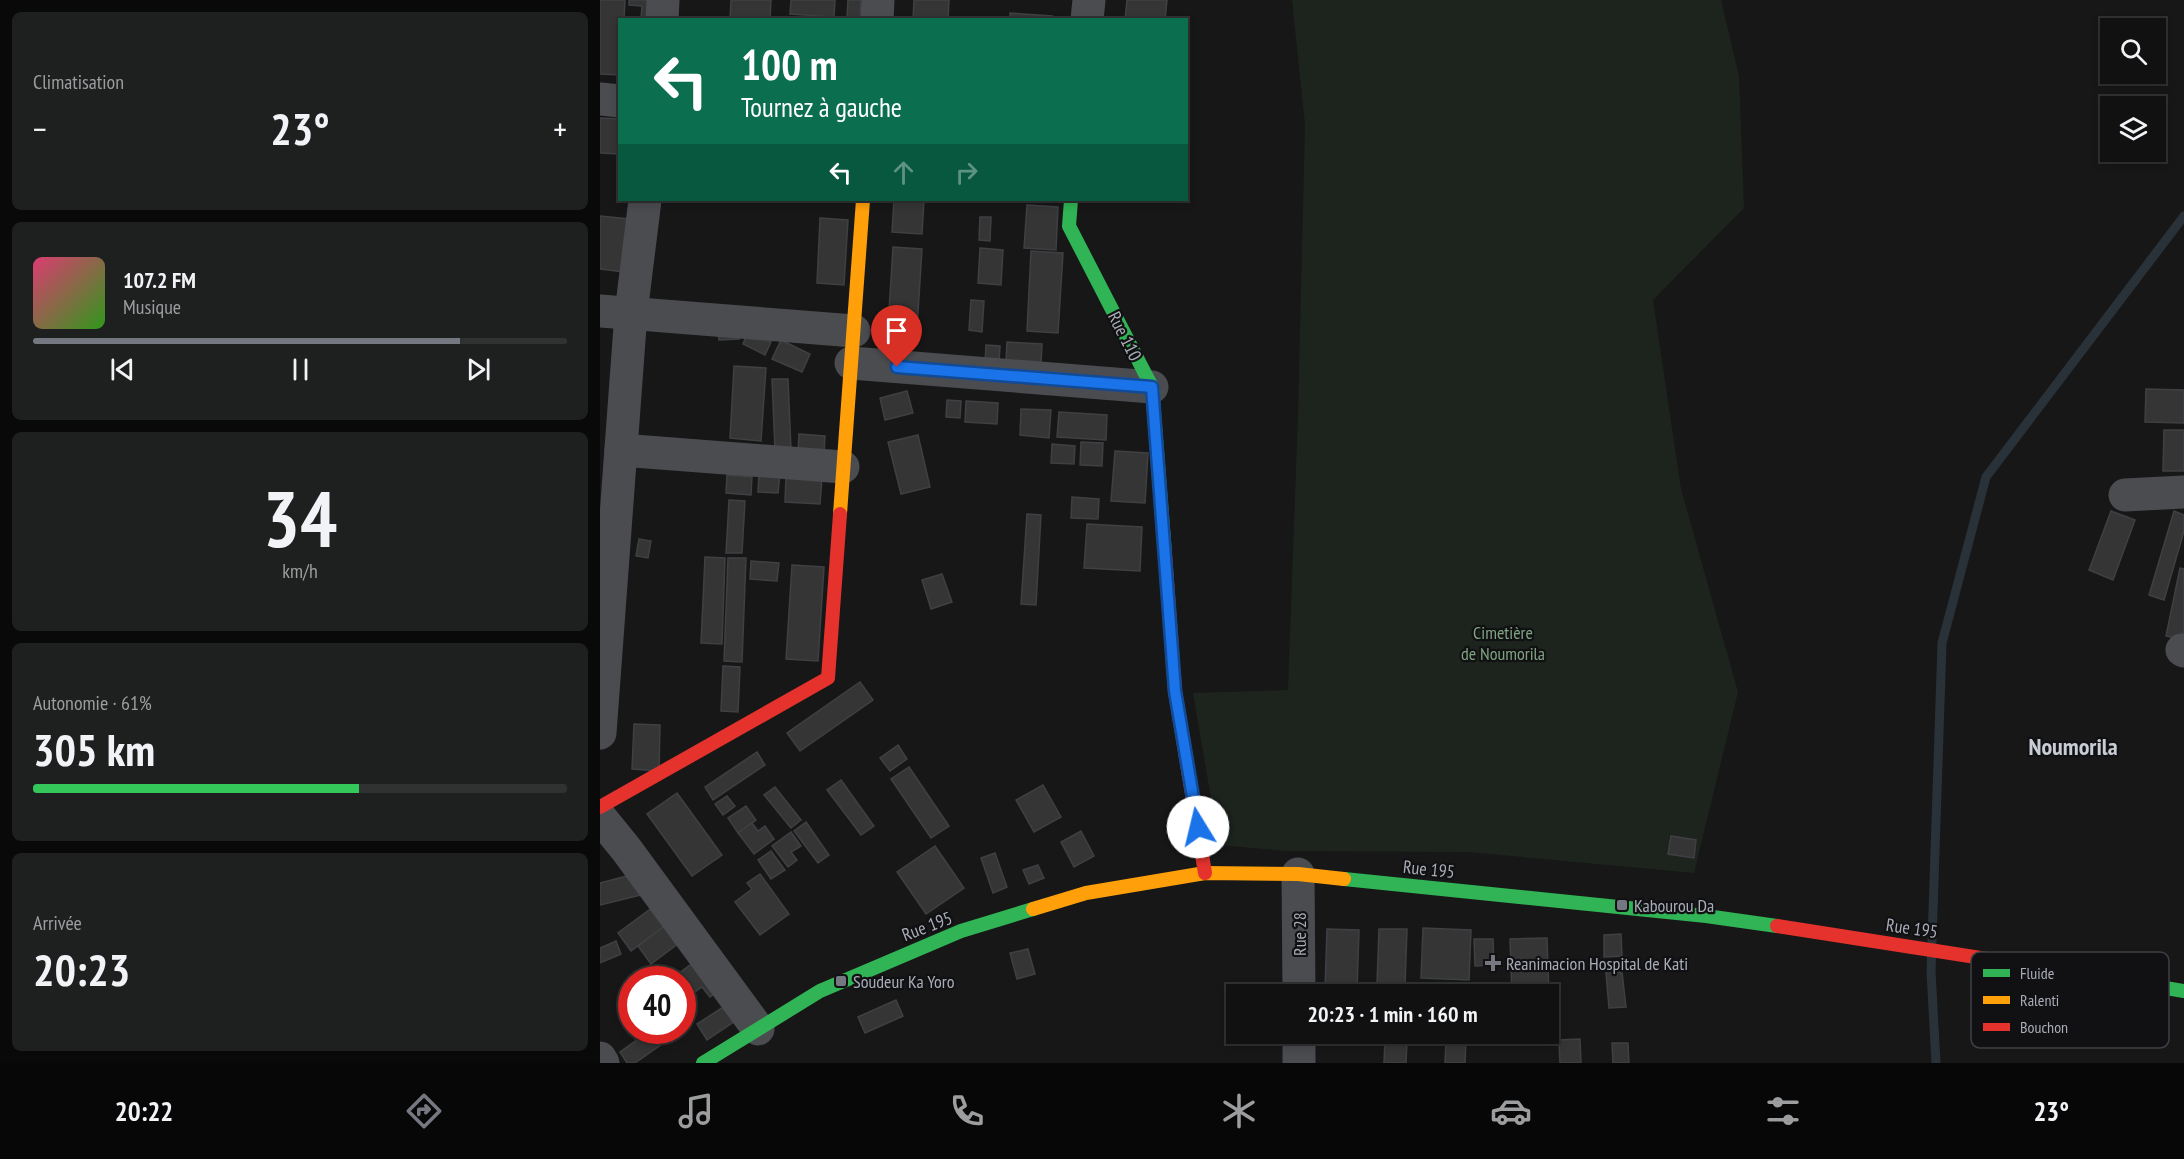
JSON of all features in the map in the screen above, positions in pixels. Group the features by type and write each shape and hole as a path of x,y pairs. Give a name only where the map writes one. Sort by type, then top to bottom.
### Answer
{"street":[{"path":"662,18 663,0"},
{"path":"877,18 878,0"},
{"path":"1087,18 1089,0"},
{"path":"600,99 618,100"},
{"path":"600,734 621,450 615,312 645,201"},
{"path":"600,807 828,678 863,201"},
{"name":"Rue 110","path":"1071,201 1069,226 1152,387 1175,691 1206,873"},
{"path":"615,312 854,331"},
{"path":"851,363 1152,387"},
{"path":"621,450 843,467"},
{"path":"2125,495 2184,492"},
{"path":"600,817 613,852 758,1029"},
{"name":"Rue 195","path":"703,1063 820,992 902,955 961,932 1086,893 1206,873 1298,874 1706,916 1971,956"},
{"name":"Rue 28","path":"1298,874 1299,984"},
{"name":"Rue 195","path":"2169,988 2184,991"},
{"path":"1299,1044 1299,1063"},
{"path":"600,1059 603,1063"}],"green space":[{"name":"Cimetière de Noumorila","path":"1292,0 1721,0 1739,76 1744,208 1653,300 1681,489 1738,692 1694,873 1469,852 1287,851 1219,845 1193,693 1288,690 1305,125"}],"building":[{"path":"600,0 625,0 624,18 618,18 618,75 600,74"},
{"path":"629,0 663,0 662,18 641,18 642,6 629,5"},
{"path":"731,0 771,0 770,18 730,18"},
{"path":"791,0 835,0 834,17 790,14"},
{"path":"848,0 861,0 860,18 847,18"},
{"path":"914,0 949,0 948,18 913,18"},
{"path":"1127,0 1167,0 1165,18 1125,18"},
{"path":"1010,13 1052,16 1052,18 1010,18"},
{"path":"600,118 618,119 618,154 600,153"},
{"path":"894,201 924,201 922,234 892,232"},
{"path":"1027,205 1058,207 1056,250 1024,248"},
{"path":"600,216 629,219 623,272 600,269"},
{"path":"980,217 991,217 990,241 979,240"},
{"path":"820,218 848,220 844,285 817,283"},
{"path":"893,247 922,249 916,344 887,343"},
{"path":"980,248 1003,250 1001,285 978,283"},
{"path":"1031,251 1063,253 1058,333 1027,331"},
{"path":"971,300 984,301 982,332 969,330"},
{"path":"738,328 739,339 719,340 718,329"},
{"path":"748,332 771,342 765,355 743,344"},
{"path":"781,340 810,354 802,372 772,359"},
{"path":"1007,342 1042,344 1041,363 1006,361"},
{"path":"986,345 1000,346 999,363 985,362"},
{"path":"734,366 766,368 761,441 730,438"},
{"path":"772,379 788,379 791,450 775,450"},
{"path":"2146,389 2184,390 2184,423 2145,422"},
{"path":"907,391 913,413 885,420 880,398"},
{"path":"947,400 961,401 960,418 946,417"},
{"path":"966,401 998,403 997,424 965,422"},
{"path":"1021,409 1051,410 1049,438 1020,435"},
{"path":"1059,412 1107,415 1106,440 1057,437"},
{"path":"2164,430 2184,430 2184,471 2163,471"},
{"path":"799,434 825,436 824,454 798,452"},
{"path":"918,435 930,487 901,494 888,442"},
{"path":"1081,442 1103,443 1102,466 1080,465"},
{"path":"1052,444 1075,446 1074,464 1051,463"},
{"path":"1115,451 1148,453 1145,503 1111,501"},
{"path":"759,472 780,473 778,493 758,492"},
{"path":"727,475 752,477 751,495 726,493"},
{"path":"786,476 822,478 820,504 785,502"},
{"path":"1072,497 1099,499 1098,519 1071,518"},
{"path":"729,500 745,501 742,553 726,553"},
{"path":"2111,511 2135,520 2113,580 2089,570"},
{"path":"2174,511 2184,515 2184,531 2164,600 2149,595"},
{"path":"1027,514 1041,515 1036,605 1021,604"},
{"path":"1087,524 1142,527 1140,571 1084,568"},
{"path":"639,539 651,541 648,558 636,556"},
{"path":"705,557 725,558 722,644 701,643"},
{"path":"728,558 746,558 742,662 724,661"},
{"path":"751,561 779,563 777,581 750,579"},
{"path":"792,565 824,567 818,661 786,659"},
{"path":"2180,568 2184,569 2184,640 2166,636"},
{"path":"942,574 952,602 931,609 922,580"},
{"path":"723,666 740,667 738,712 721,711"},
{"path":"860,682 873,700 800,751 787,733"},
{"path":"634,724 660,725 659,771 632,769"},
{"path":"898,745 907,759 890,771 880,758"},
{"path":"757,752 765,765 713,800 705,787"},
{"path":"909,767 949,826 931,838 891,779"},
{"path":"841,780 874,826 861,835 827,790"},
{"path":"1043,785 1061,817 1034,832 1016,800"},
{"path":"775,787 801,820 791,828 764,795"},
{"path":"677,793 722,855 692,876 647,814"},
{"path":"727,796 735,806 723,815 715,804"},
{"path":"746,806 756,820 738,833 728,818"},
{"path":"806,822 829,855 818,863 794,831"},
{"path":"752,823 758,831 765,826 774,839 754,854 738,833"},
{"path":"1081,831 1094,856 1074,867 1061,842"},
{"path":"791,832 801,846 791,852 797,860 788,867 772,846"},
{"path":"1671,836 1696,840 1694,858 1668,854"},
{"path":"935,846 964,888 926,914 897,872"},
{"path":"771,851 785,870 771,879 758,860"},
{"path":"995,853 1007,887 993,893 981,858"},
{"path":"1038,865 1044,878 1029,884 1023,870"},
{"path":"634,874 649,893 600,905 600,883"},
{"path":"760,874 789,914 760,935 735,902 752,889 747,883"},
{"path":"657,904 670,922 631,951 618,933"},
{"path":"670,922 683,940 651,964 638,946"},
{"path":"1423,928 1471,930 1469,980 1421,978"},
{"path":"1327,929 1359,930 1357,984 1325,984"},
{"path":"1379,929 1407,929 1405,984 1377,984"},
{"path":"1621,934 1622,956 1604,957 1604,935"},
{"path":"1547,938 1549,984 1512,984 1510,939"},
{"path":"1474,939 1493,939 1494,965 1475,966"},
{"path":"616,941 621,954 600,963 600,948"},
{"path":"1028,949 1035,974 1017,979 1010,953"},
{"path":"701,957 723,987 710,997 702,987 696,991 696,966 689,966"},
{"path":"1622,972 1626,1007 1609,1008 1606,973"},
{"path":"734,1000 744,1015 707,1040 697,1024"},
{"path":"896,1000 903,1016 865,1033 858,1017"},
{"path":"1580,1039 1581,1063 1560,1063 1559,1040"},
{"path":"1612,1043 1628,1043 1629,1063 1613,1063"},
{"path":"631,1044 662,1044 635,1063 627,1063 620,1052"},
{"path":"1385,1044 1407,1044 1406,1063 1384,1063"},
{"path":"1446,1044 1466,1044 1465,1063 1445,1063"}],"waterway":[{"path":"1936,1063 1931,971 1942,643 1986,477 2184,216"}],"traffic: fast":[{"path":"1071,201 1069,226 1152,387 1165,554"},
{"path":"1344,879 1706,916 1777,926"},
{"path":"703,1063 820,991 961,931 1033,909"},
{"path":"2169,988 2184,991"}],"traffic: slow":[{"path":"840,514 863,201"},
{"path":"1033,909 1086,893 1205,873 1298,874 1344,879"}],"traffic: jam":[{"path":"600,807 828,678 840,514"},
{"path":"1165,554 1175,691 1205,873"},
{"path":"1777,926 1971,956"}],"place":[{"name":"Kabourou Da","path":"1622,905"},
{"name":"Reanimacion Hospital de Kati","path":"1493,963"},
{"name":"Soudeur Ka Yoro","path":"841,981"}],"district":[{"name":"Noumorila","path":"2073,746"}],"route":[{"path":"897,367 1152,387 1175,691 1198,827"}]}
